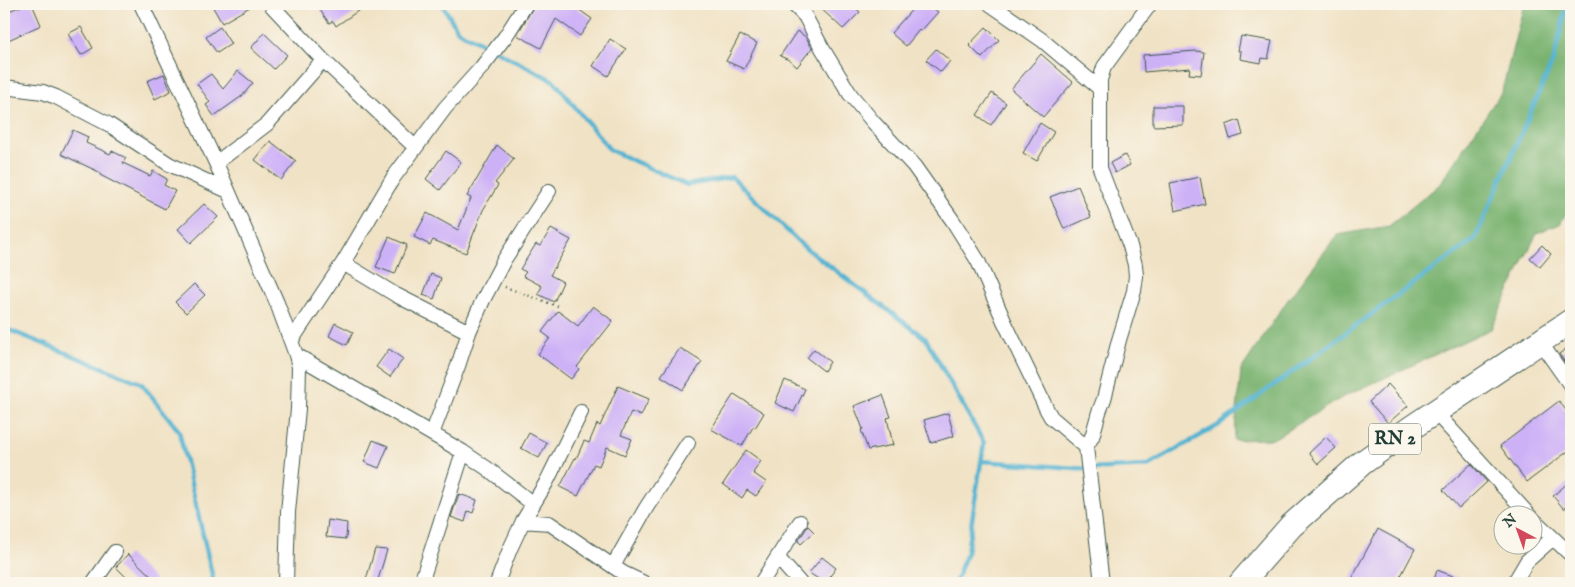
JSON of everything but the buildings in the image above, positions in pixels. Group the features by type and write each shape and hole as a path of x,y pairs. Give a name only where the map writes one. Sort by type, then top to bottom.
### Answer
{"highway":[{"name":"RN 2","path":"1241,583 1291,526 1362,463 1571,321"}],"street":[{"path":"141,4 216,163 291,341 299,366 298,409 288,512 286,583"},
{"path":"291,341 343,263 393,178 445,108 481,68 505,37 526,4"},
{"path":"793,4 805,16 850,94 914,166 953,221 982,268 1004,321 1047,410 1051,416 1086,447"},
{"path":"990,4 1042,40 1099,88"},
{"path":"1102,583 1086,447 1092,437 1104,400 1134,292 1136,276 1130,246 1100,168 1099,88 1101,72 1104,67 1150,4"},
{"path":"272,6 323,60 415,147"},
{"path":"216,163 267,124 323,60"},
{"path":"4,87 43,92 56,97 108,124 169,164 228,191"},
{"path":"432,434 469,332 492,282 549,190"},
{"path":"343,263 396,295 469,332"},
{"path":"1540,342 1571,386"},
{"path":"296,355 462,452 488,469 533,504"},
{"path":"498,583 510,549 523,521 546,483 581,412"},
{"path":"1435,412 1519,504"},
{"path":"613,566 646,508 688,443"},
{"path":"421,583 462,452"},
{"path":"523,521 549,523 613,566 644,583"},
{"path":"761,583 800,522"},
{"path":"1542,528 1571,556"},
{"path":"1514,583 1527,561 1553,538"},
{"path":"93,583 115,552"},
{"path":"778,558 800,583"}],"path":[{"path":"492,282 560,307"}],"green space":[{"path":"1524,4 1571,4 1571,205 1560,224 1537,233 1491,329 1343,397 1273,439 1234,440 1241,370 1287,301 1337,235 1389,226 1439,185 1502,91"}],"waterway":[{"path":"442,4 458,31 554,81 610,150 687,185 732,177 802,245 926,339 984,443 967,552 955,583"},
{"path":"982,461 1089,469 1147,466 1219,425 1475,239 1554,59 1567,4"},
{"path":"4,328 141,383 179,431 214,583"}]}
